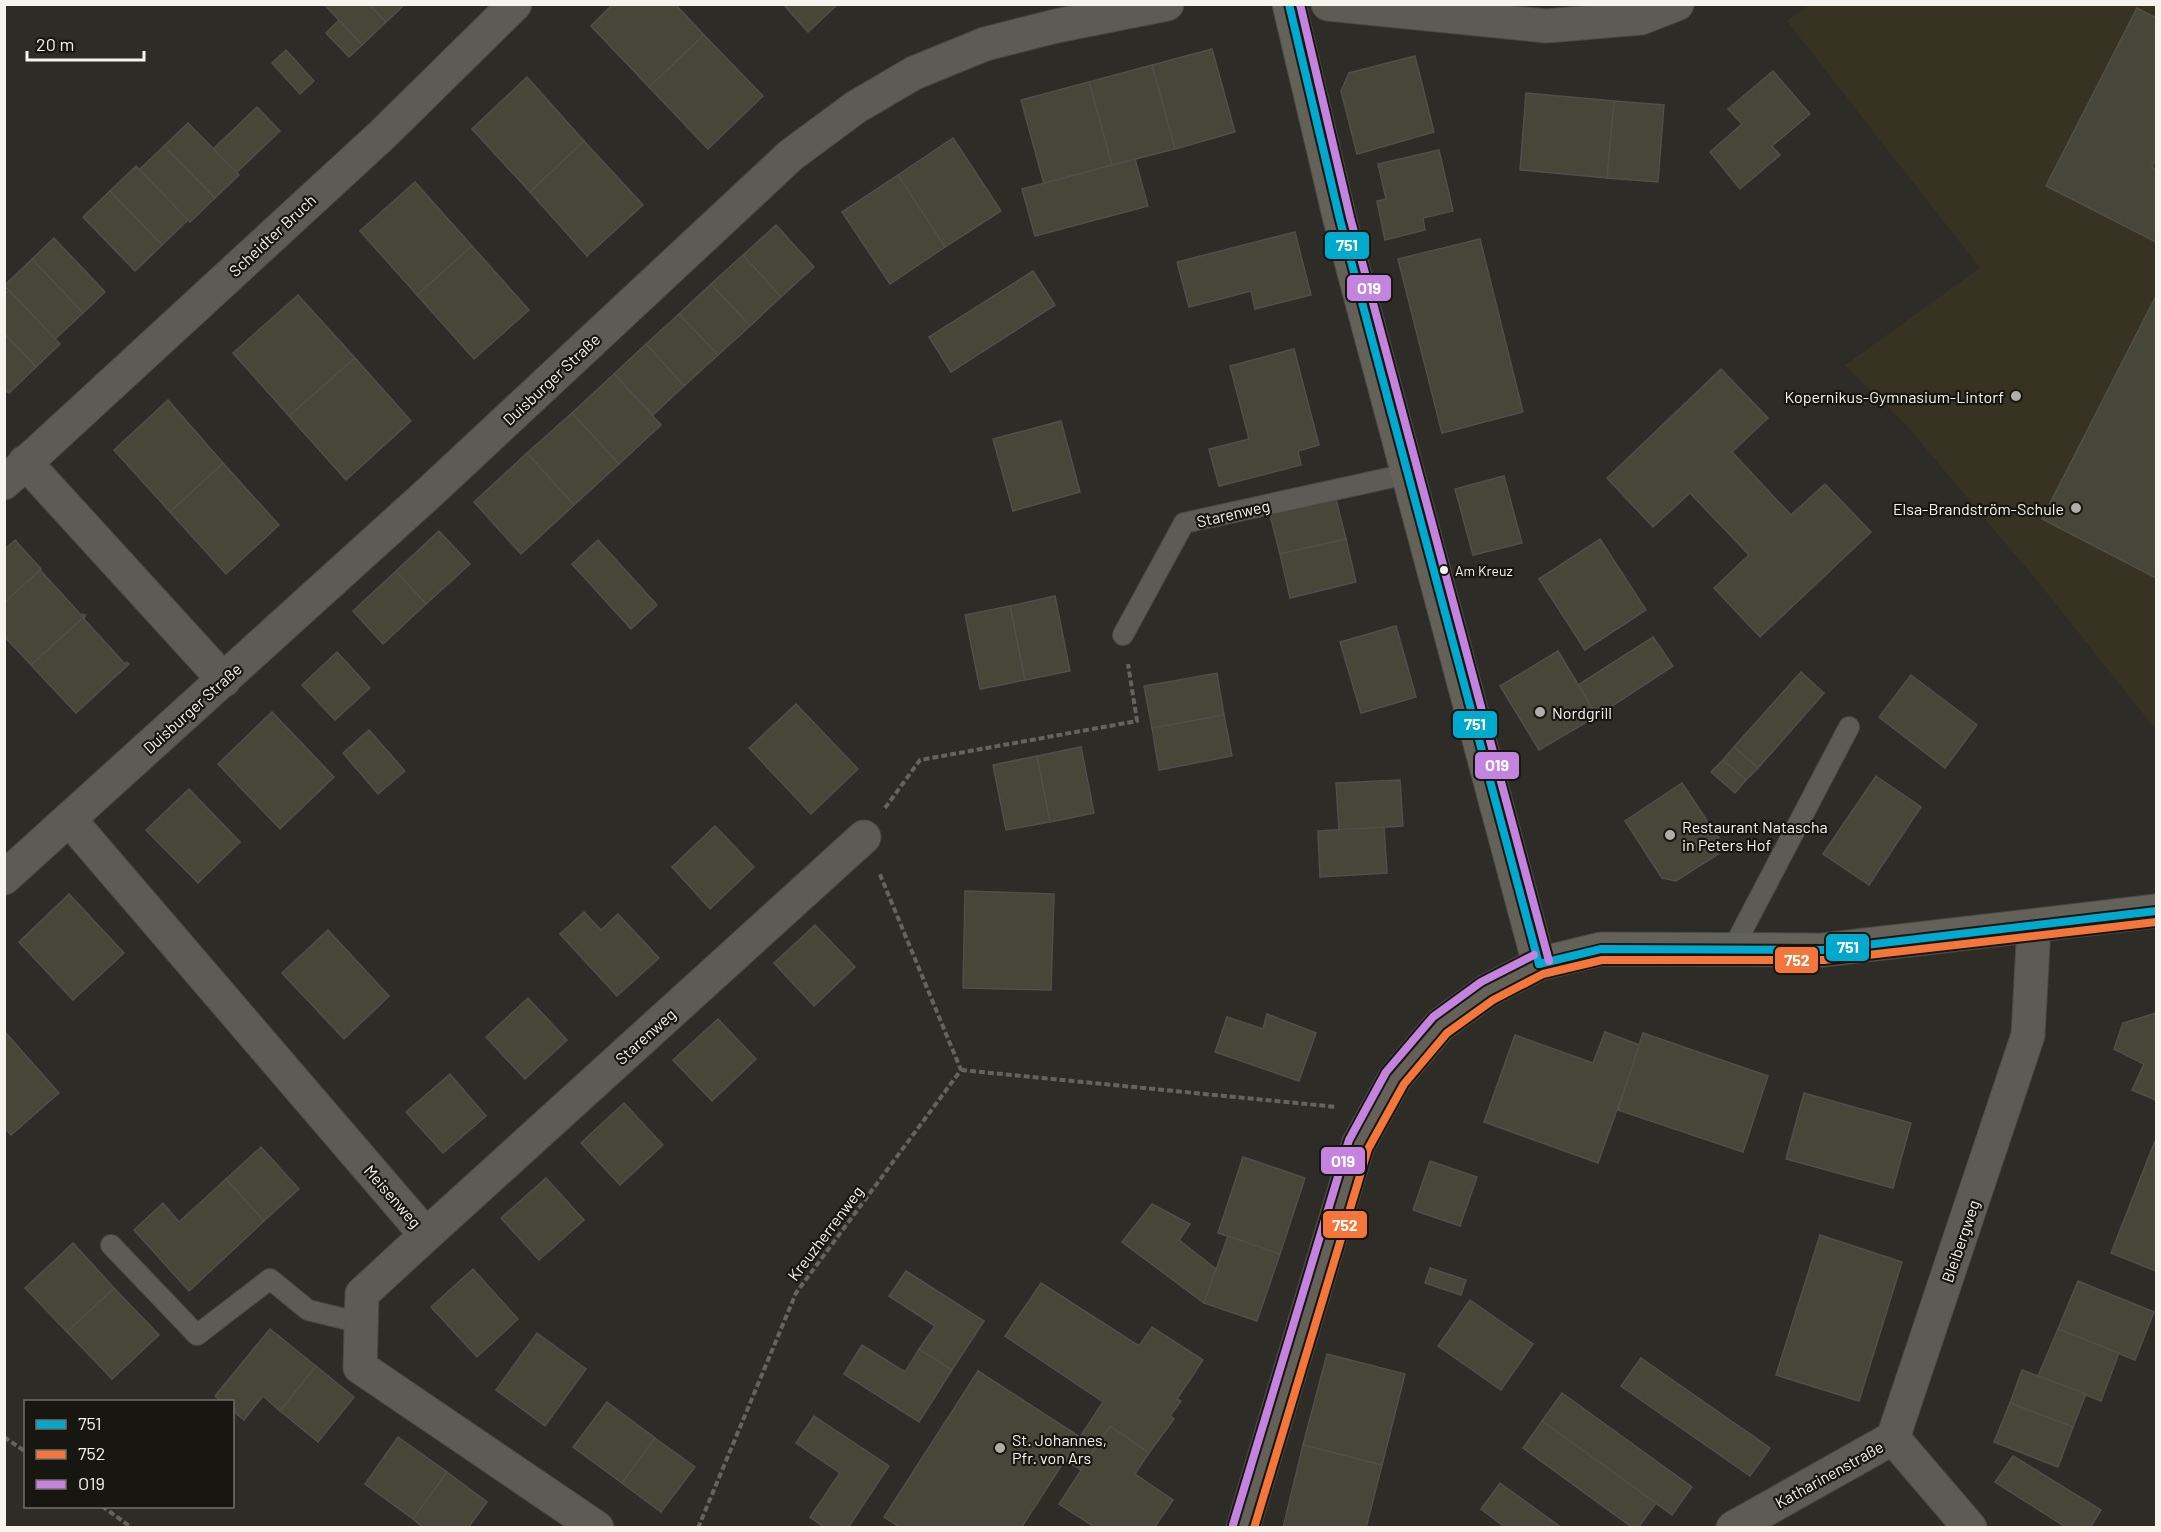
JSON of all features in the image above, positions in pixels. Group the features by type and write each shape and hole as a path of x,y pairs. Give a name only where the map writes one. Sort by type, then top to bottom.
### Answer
{"street":[{"name":"Scheidter Bruch","path":"224,680 15,472 383,134 515,4"},
{"name":"Duisburger Straße","path":"4,878 431,491 791,155 856,107 914,73 1055,15 1167,4"},
{"path":"1289,4 1340,220 1539,964"},
{"path":"1328,4 1471,12 1546,26 1612,13 1641,18 1677,4"},
{"name":"Meisenweg","path":"69,819 426,1235 362,1294 360,1367 597,1527"},
{"name":"Starenweg","path":"426,1235 864,837"},
{"path":"1243,1527 1353,1156 1395,1078 1440,1025 1486,991 1539,964 1601,949 1823,950 2157,911"},
{"name":"Bleibergweg","path":"1893,1438 2028,1035 2034,926"},
{"path":"1893,1438 1970,1527"},
{"name":"Katharinenstraße","path":"1733,1527 1893,1438"}],"lane":[{"name":"Starenweg","path":"1123,635 1184,524 1407,474"},
{"path":"1732,950 1849,727"},
{"path":"111,1245 197,1335 270,1280 308,1311 361,1323"}],"path":[{"path":"1123,635 1137,721 920,760 864,837 961,1070 1376,1110"},
{"name":"Kreuzherrenweg","path":"698,1527 796,1293 961,1070"},
{"path":"4,1437 24,1451"},
{"path":"105,1508 132,1527"}],"shaded area":[{"name":"Kopernikus-Gymnasium-Lintorf","path":"1811,4 2156,5 2156,730 2038,582 1907,426 1845,365 1980,268 1787,21"}],"building":[{"path":"324,4 369,4 386,22 362,45"},
{"path":"369,4 405,4 386,22"},
{"path":"613,4 675,4 704,35 649,87 591,26"},
{"path":"783,4 838,4 808,32"},
{"path":"2137,8 2156,18 2156,159 2152,167 2156,170 2156,242 2046,186"},
{"path":"339,20 362,45 349,57 326,33"},
{"path":"704,35 763,96 708,149 649,87"},
{"path":"1212,49 1235,132 1175,149 1152,65"},
{"path":"286,50 314,81 300,94 272,63"},
{"path":"1415,56 1434,132 1357,154 1341,91 1349,73"},
{"path":"1152,65 1175,149 1112,165 1089,82"},
{"path":"1773,71 1810,114 1772,146 1780,155 1740,189 1710,152 1742,124 1728,109"},
{"path":"527,77 584,141 530,192 472,129"},
{"path":"1089,82 1112,165 1044,184 1021,100"},
{"path":"1526,93 1614,101 1607,178 1520,170"},
{"path":"1614,101 1664,105 1658,182 1607,178"},
{"path":"257,107 280,131 236,173 213,149"},
{"path":"188,123 239,175 215,198 164,146"},
{"path":"953,138 1001,211 945,247 898,175"},
{"path":"584,141 643,205 587,256 530,192"},
{"path":"164,146 215,198 190,222 139,170"},
{"path":"1439,150 1453,211 1423,218 1425,230 1385,240 1377,201 1386,199 1378,164"},
{"path":"1135,159 1148,206 1035,236 1022,189"},
{"path":"136,166 188,220 162,245 110,191"},
{"path":"898,175 945,247 890,284 842,212"},
{"path":"415,182 472,246 417,295 360,231"},
{"path":"110,191 162,245 135,271 83,217"},
{"path":"776,225 814,267 781,297 743,255"},
{"path":"1295,232 1311,295 1255,309 1251,291 1189,307 1177,262"},
{"path":"54,238 105,292 83,313 32,259"},
{"path":"1480,239 1523,412 1442,433 1398,259"},
{"path":"472,246 529,310 474,359 417,295"},
{"path":"743,255 781,297 750,326 711,284"},
{"path":"32,259 83,313 55,339 4,286"},
{"path":"1033,271 1055,305 951,372 929,337"},
{"path":"711,284 750,326 718,355 679,314"},
{"path":"9,290 60,344 36,367 4,333 4,294"},
{"path":"298,295 355,358 289,416 233,353"},
{"path":"2156,296 2156,578 2042,519"},
{"path":"679,314 718,355 684,386 646,344"},
{"path":"4,333 36,367 9,393 4,389"},
{"path":"646,344 684,386 653,415 614,374"},
{"path":"1294,349 1319,445 1298,451 1301,465 1219,486 1209,449 1249,439 1230,366"},
{"path":"355,358 411,421 346,480 289,416"},
{"path":"1721,369 1768,418 1732,452 1791,515 1825,484 1871,532 1760,637 1714,588 1749,555 1690,493 1653,527 1607,478"},
{"path":"614,374 661,425 619,464 572,413"},
{"path":"168,400 223,463 170,512 114,450"},
{"path":"572,413 619,464 574,505 527,453"},
{"path":"1061,421 1080,492 1013,511 993,439"},
{"path":"527,453 574,505 521,554 474,502"},
{"path":"223,463 279,525 226,574 170,512"},
{"path":"1504,476 1522,543 1473,555 1455,489"},
{"path":"1335,495 1346,539 1280,554 1269,511"},
{"path":"439,531 470,564 426,604 396,571"},
{"path":"1346,539 1356,582 1290,598 1280,554"},
{"path":"1600,539 1646,610 1585,650 1539,579"},
{"path":"15,540 41,569 4,603 4,550"},
{"path":"598,540 657,605 631,629 572,564"},
{"path":"40,570 82,616 83,614 85,616 31,665 4,636 4,603"},
{"path":"396,571 426,604 383,644 353,611"},
{"path":"1055,596 1070,671 1025,680 1010,606"},
{"path":"1010,606 1025,680 980,689 965,615"},
{"path":"85,616 84,619 125,664 127,662 129,664 76,713 31,665"},
{"path":"1396,626 1416,697 1361,713 1340,642"},
{"path":"1653,637 1673,666 1597,716 1578,685"},
{"path":"1558,651 1597,716 1539,750 1500,686"},
{"path":"337,652 370,688 335,720 302,685"},
{"path":"1801,672 1824,693 1758,768 1734,747"},
{"path":"1217,673 1224,715 1152,728 1144,686"},
{"path":"1911,675 1977,725 1945,768 1879,717"},
{"path":"796,704 858,769 811,814 749,748"},
{"path":"272,712 334,777 280,829 218,764"},
{"path":"1224,715 1232,756 1159,770 1152,728"},
{"path":"369,730 405,771 378,794 343,753"},
{"path":"1081,747 1094,813 1050,822 1037,756"},
{"path":"1734,747 1758,768 1746,780 1723,760"},
{"path":"1037,756 1050,822 1006,830 993,765"},
{"path":"1723,760 1746,780 1735,793 1711,772"},
{"path":"1876,776 1921,807 1869,885 1823,854"},
{"path":"1400,780 1403,826 1339,830 1336,783"},
{"path":"1682,783 1726,849 1676,881 1662,878 1625,821"},
{"path":"189,789 240,842 198,883 146,830"},
{"path":"715,826 754,867 710,909 672,867"},
{"path":"1384,827 1387,873 1320,877 1318,831"},
{"path":"965,891 1054,894 1051,990 963,988"},
{"path":"69,894 124,953 73,1000 19,942"},
{"path":"584,912 601,930 618,914 659,958 617,996 560,934"},
{"path":"815,925 855,967 814,1006 774,963"},
{"path":"328,930 389,996 344,1039 282,973"},
{"path":"528,998 567,1040 525,1079 486,1037"},
{"path":"2156,1013 2156,1100 2132,1090 2144,1064 2114,1049 2123,1023"},
{"path":"1267,1014 1316,1033 1299,1081 1215,1052 1227,1017 1263,1029"},
{"path":"718,1019 756,1059 712,1101 673,1060"},
{"path":"4,1031 59,1093 11,1135 4,1127"},
{"path":"1605,1032 1640,1045 1598,1163 1484,1122 1515,1035 1593,1063"},
{"path":"1643,1033 1768,1076 1743,1152 1618,1110"},
{"path":"450,1074 486,1116 443,1153 406,1112"},
{"path":"1804,1093 1911,1123 1893,1188 1786,1159"},
{"path":"624,1103 663,1145 620,1185 581,1143"},
{"path":"2156,1141 2156,1271 2111,1253"},
{"path":"261,1147 299,1189 264,1221 226,1179"},
{"path":"1243,1157 1305,1178 1280,1254 1218,1233"},
{"path":"1430,1161 1477,1177 1460,1226 1413,1210"},
{"path":"546,1178 584,1220 539,1260 501,1218"},
{"path":"226,1179 264,1221 189,1291 134,1230 163,1203 179,1222"},
{"path":"1152,1204 1190,1224 1179,1240 1216,1269 1204,1303 1122,1242"},
{"path":"1820,1235 1902,1262 1859,1401 1776,1375"},
{"path":"1228,1236 1280,1254 1257,1321 1204,1303"},
{"path":"73,1243 114,1288 67,1332 25,1288"},
{"path":"1430,1268 1466,1280 1461,1295 1425,1283"},
{"path":"473,1269 518,1319 477,1357 431,1307"},
{"path":"906,1271 984,1321 952,1370 919,1349 935,1326 889,1296"},
{"path":"2078,1281 2154,1312 2135,1360 2058,1329"},
{"path":"1041,1283 1139,1346 1152,1327 1203,1360 1177,1399 1181,1401 1170,1416 1174,1419 1149,1453 1110,1426 1081,1470 1065,1460 1103,1402 1005,1336"},
{"path":"114,1288 159,1335 112,1379 67,1332"},
{"path":"1470,1300 1533,1344 1501,1390 1438,1346"},
{"path":"270,1329 316,1366 280,1411 263,1396 244,1420 234,1412 234,1400 220,1400 215,1396"},
{"path":"2058,1329 2119,1353 2101,1401 2038,1376"},
{"path":"537,1333 586,1369 545,1426 496,1390"},
{"path":"862,1345 905,1372 919,1349 952,1370 919,1422 844,1374"},
{"path":"1327,1354 1405,1374 1382,1465 1303,1445"},
{"path":"1641,1358 1770,1448 1750,1476 1621,1386"},
{"path":"316,1366 354,1397 318,1442 280,1411"},
{"path":"2022,1370 2086,1394 2073,1427 2010,1403"},
{"name":"St. Johannes, Pfr. von Ars","path":"978,1371 1080,1437 1021,1528 901,1528 884,1517"},
{"path":"1562,1393 1692,1487 1672,1515 1542,1421"},
{"path":"607,1402 655,1438 622,1483 573,1447"},
{"path":"2010,1403 2073,1427 2058,1467 1994,1442"},
{"path":"814,1416 889,1466 848,1528 825,1528 810,1517 840,1473 796,1443"},
{"path":"1542,1421 1656,1503 1638,1528 1633,1528 1523,1448"},
{"path":"1110,1426 1149,1453 1135,1474 1173,1500 1154,1528 1096,1528 1059,1504"},
{"path":"398,1437 447,1472 413,1519 365,1484"},
{"path":"655,1438 695,1467 661,1512 622,1483"},
{"path":"1303,1445 1382,1465 1366,1528 1283,1528"},
{"path":"2013,1456 2101,1510 2090,1528 2067,1528 1995,1482"},
{"path":"447,1472 487,1502 468,1528 424,1528 413,1519"},
{"path":"1500,1483 1562,1528 1506,1528 1481,1509"}],"transit line":[{"name":"751","path":"1289,4 1340,220 1539,964"},
{"name":"O19","path":"1300,4 1350,217 1549,961"},
{"name":"751","path":"1539,964 1601,949 1823,950 2156,911"},
{"name":"752","path":"1254,1528 1368,1149 1404,1084 1447,1033 1493,1000 1543,974 1602,960 1824,960 2156,922"},
{"name":"O19","path":"1233,1525 1349,1140 1386,1072 1433,1017 1481,982 1534,955"}],"place":[{"name":"Kopernikus-Gymnasium-Lintorf","path":"2016,396"},
{"name":"Elsa-Brandström-Schule","path":"2076,508"},
{"name":"Am Kreuz","path":"1444,570"},
{"name":"Nordgrill","path":"1540,712"},
{"name":"Restaurant Natascha in Peters Hof","path":"1670,835"},
{"name":"St. Johannes, Pfr. von Ars","path":"1000,1448"}]}
